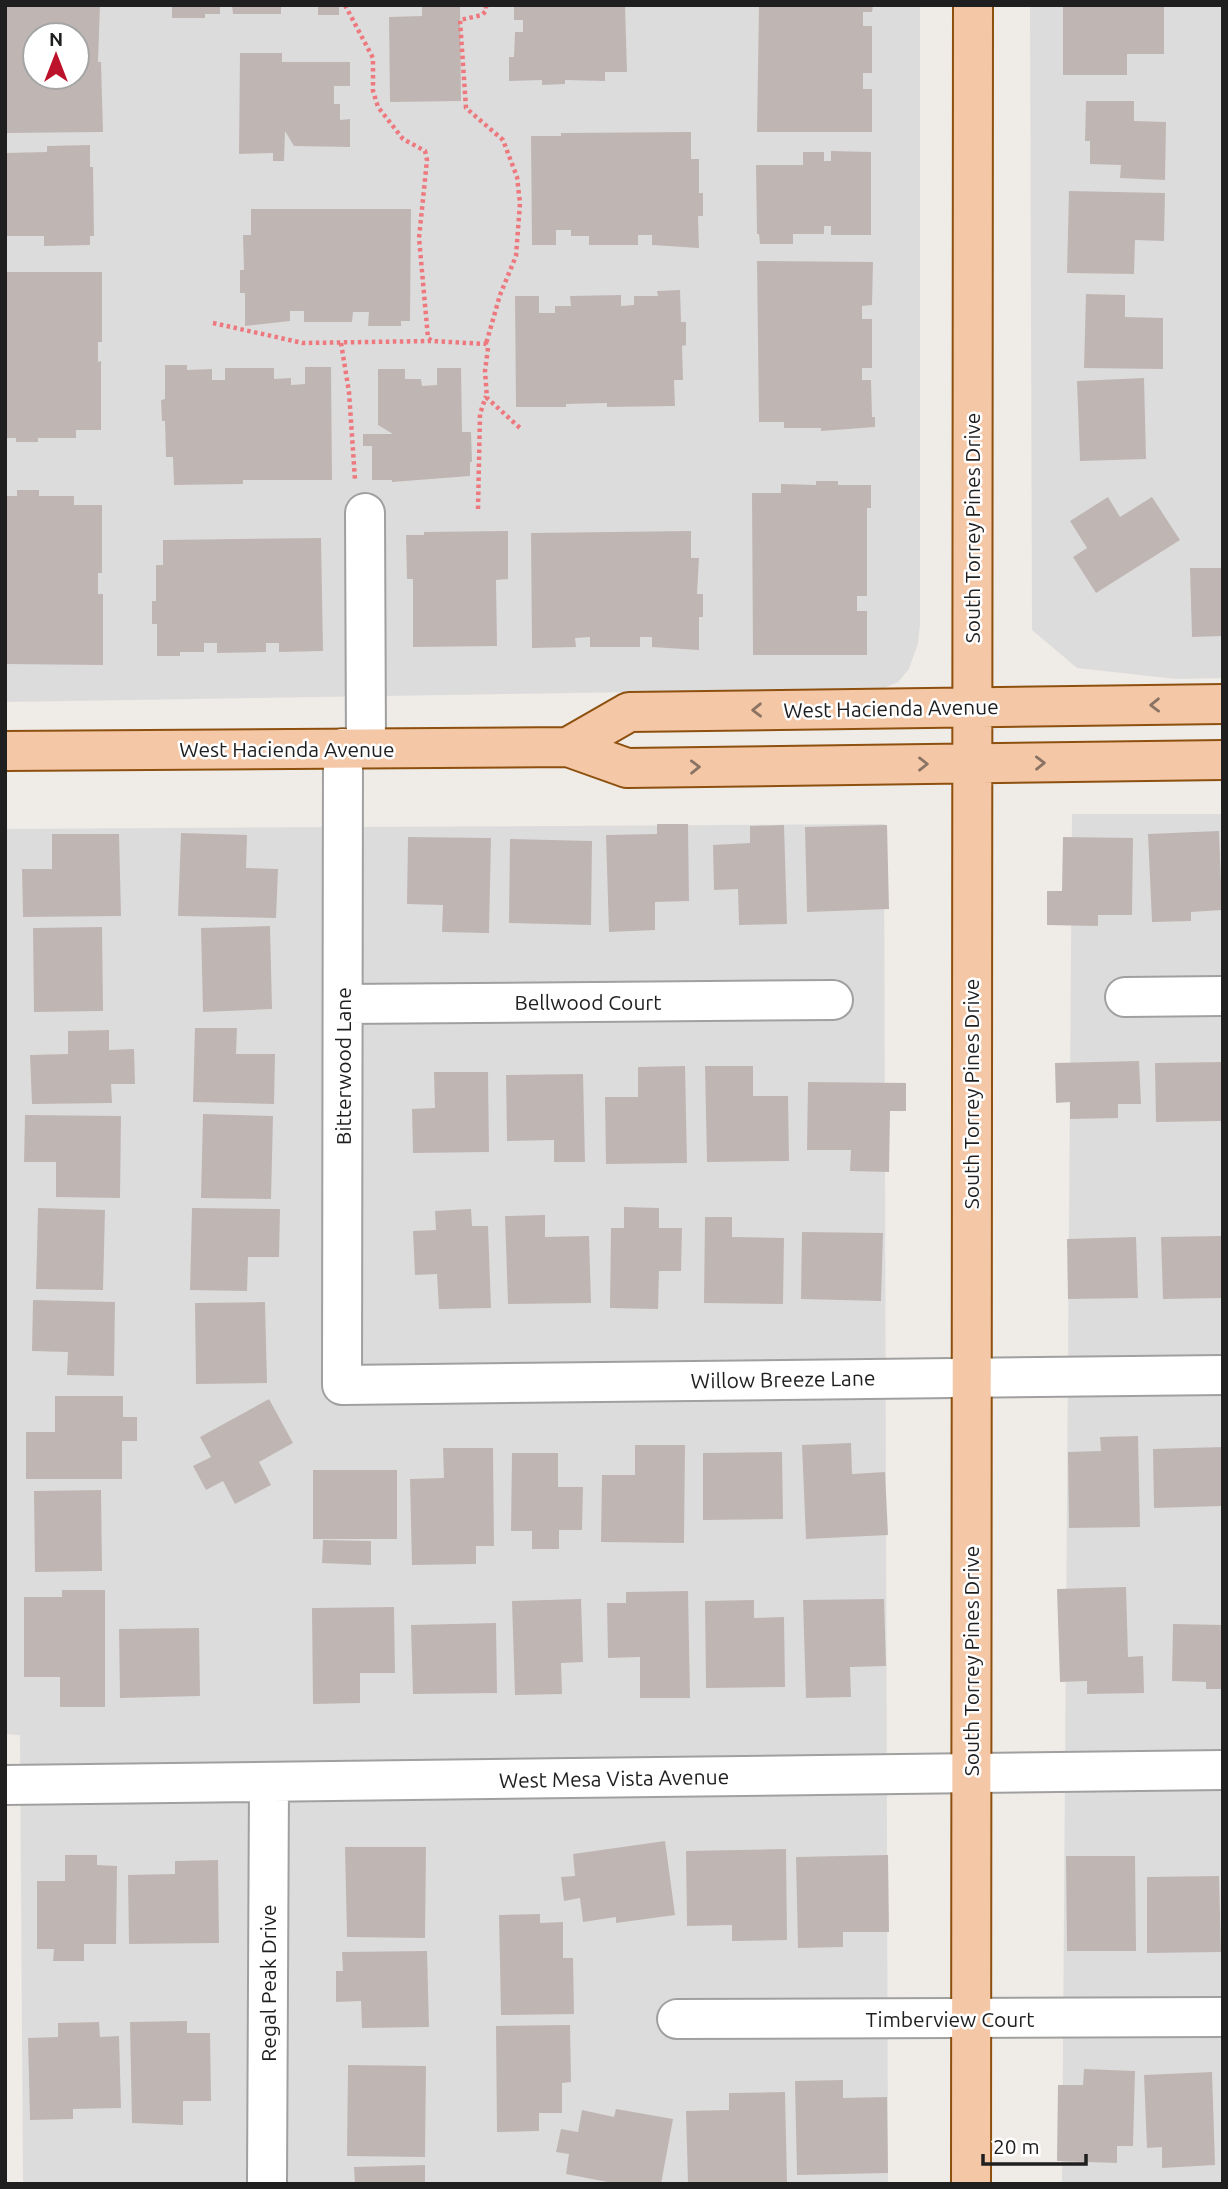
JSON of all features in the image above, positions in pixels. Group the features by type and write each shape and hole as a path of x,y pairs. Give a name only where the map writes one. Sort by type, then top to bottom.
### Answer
{"main road":[{"name":"South Torrey Pines Drive","path":"971,2184 973,5"},
{"name":"West Hacienda Avenue","path":"568,747 629,712 1223,704"},
{"name":"West Hacienda Avenue","path":"5,751 568,747 627,768 1223,760"}],"street":[{"name":"Bitterwood Lane","path":"342,1385 343,1004 354,748 360,499"},
{"path":"1125,997 1223,996"},
{"name":"Bellwood Court","path":"343,1004 833,1000"},
{"name":"Willow Breeze Lane","path":"342,1385 1223,1375"},
{"name":"West Mesa Vista Avenue","path":"5,1785 1223,1770"},
{"name":"Regal Peak Drive","path":"267,2184 269,1782"},
{"name":"Timberview Court","path":"677,2019 1223,2017"}],"path":[{"path":"345,5 373,58 373,91 378,107 403,139 425,150 427,160 419,238 428,338 432,341"},
{"path":"478,509 480,414 486,396 486,344 500,295 516,256 520,203 517,177 503,140 466,108 460,20 482,15 486,11 486,5"},
{"path":"213,323 303,343 432,341 486,344"},
{"path":"341,343 349,391 360,499"},
{"path":"486,396 492,405 520,428"}],"shaded area":[{"path":"5,5 920,5 920,624 918,643 909,669 898,682 884,688 5,702"},
{"path":"1030,5 1223,5 1223,678 1176,679 1077,668 1032,630"},
{"path":"1072,814 1223,814 1223,2184 1062,2184"},
{"path":"884,824 888,2184 23,2184 20,1735 5,1734 5,829"}],"building":[{"path":"5,5 100,5 98,62 101,62 103,132 5,133"},
{"path":"172,5 220,5 220,14 205,14 205,18 172,18"},
{"path":"232,5 281,5 281,14 233,14"},
{"path":"318,5 339,5 339,15 318,15"},
{"path":"422,5 460,5 461,101 390,102 389,17 422,16"},
{"path":"514,5 625,5 627,72 605,72 605,81 565,80 565,84 542,85 542,80 509,81 509,57 514,57 515,32 523,32 523,20 514,20"},
{"path":"759,5 873,5 872,12 863,12 863,26 872,26 872,73 863,73 863,89 872,89 872,132 757,132"},
{"path":"1063,5 1164,5 1164,54 1127,54 1127,75 1063,75"},
{"path":"240,53 282,53 282,62 350,62 350,86 334,86 334,104 340,104 340,120 350,119 350,147 294,146 285,131 284,161 273,161 273,153 239,154"},
{"path":"1086,101 1134,101 1134,121 1166,122 1165,180 1120,178 1121,165 1090,164 1090,141 1085,141"},
{"path":"691,132 691,159 699,159 699,193 703,193 703,216 698,216 699,248 652,245 652,235 638,235 638,245 589,245 589,236 571,236 571,230 556,230 556,245 532,245 531,136 561,136 561,133"},
{"path":"90,145 94,236 90,236 90,245 44,246 44,236 5,236 5,153 47,152 47,146"},
{"path":"831,151 871,152 871,235 831,235 831,226 824,226 824,234 793,234 793,244 760,244 757,234 756,165 803,165 803,152 824,152 824,161 831,161"},
{"path":"1069,191 1165,193 1164,241 1135,240 1134,274 1067,273"},
{"path":"251,209 411,209 410,321 401,321 401,326 368,326 369,312 353,312 352,322 304,322 304,311 290,311 290,321 245,326 245,293 240,293 240,270 244,270 243,235 251,235"},
{"path":"757,261 873,262 872,305 862,306 862,319 872,319 872,368 862,368 862,380 871,380 872,417 875,417 875,427 821,431 821,428 784,428 784,422 759,422"},
{"path":"5,272 102,272 102,342 98,342 98,362 101,361 101,430 76,430 76,438 38,438 38,442 16,442 16,438 5,438"},
{"path":"680,290 681,322 686,322 686,345 682,346 683,380 674,380 675,406 607,407 607,403 566,404 566,407 516,407 515,296 539,296 539,313 555,313 555,306 571,306 570,296 621,295 621,306 634,305 634,296 658,296 657,291"},
{"path":"1086,294 1125,295 1125,317 1163,318 1163,369 1084,368"},
{"path":"165,365 187,365 187,370 212,369 212,380 225,380 225,368 274,368 274,379 291,378 291,385 305,384 305,367 331,367 332,480 243,480 243,484 174,485 173,457 166,457 165,421 162,421 161,400 165,399"},
{"path":"437,368 461,368 462,432 471,432 470,476 392,482 372,480 372,446 363,446 363,434 393,434 378,425 378,369 405,369 405,379 421,379 422,386 437,385"},
{"path":"1144,378 1146,459 1080,461 1077,381"},
{"path":"816,481 838,481 838,485 871,485 871,508 867,508 867,596 857,596 857,611 867,611 867,655 753,655 752,493 781,493 781,484 816,485"},
{"path":"17,490 39,490 39,496 74,496 74,505 102,505 102,573 98,573 98,594 103,594 103,665 5,664 5,496 17,496"},
{"path":"1108,497 1120,517 1152,497 1180,540 1096,593 1073,557 1087,548 1070,521"},
{"path":"508,531 508,579 496,580 497,646 413,647 413,579 407,579 406,535 424,535 424,532"},
{"path":"691,531 691,558 699,558 697,594 703,594 703,617 699,617 699,650 652,647 652,637 640,637 640,647 590,647 590,637 575,638 576,647 532,648 531,533"},
{"path":"321,538 323,651 279,652 279,643 266,643 266,652 217,653 217,643 204,643 204,652 157,656 157,624 152,624 152,601 156,601 156,565 163,565 163,540"},
{"path":"1190,568 1223,568 1223,636 1192,637"},
{"path":"657,824 688,824 689,901 655,902 655,930 609,932 606,835 657,834"},
{"path":"784,825 787,924 739,925 738,889 714,890 713,845 750,843 750,826"},
{"path":"887,825 889,909 807,912 805,827"},
{"path":"1219,831 1222,910 1191,912 1191,921 1152,922 1148,834"},
{"path":"181,833 247,835 246,868 278,869 276,918 178,916"},
{"path":"52,834 119,834 121,916 23,917 22,869 52,869"},
{"path":"408,837 491,838 489,933 442,932 443,905 407,904"},
{"path":"1063,837 1133,838 1132,915 1098,915 1098,926 1047,925 1047,891 1062,891"},
{"path":"510,839 592,841 591,925 509,923"},
{"path":"270,926 272,1009 203,1012 201,928"},
{"path":"102,927 103,1011 34,1012 33,928"},
{"path":"195,1028 237,1028 236,1054 275,1054 274,1104 193,1102"},
{"path":"109,1030 109,1050 134,1049 135,1084 111,1084 112,1103 32,1104 30,1055 68,1054 68,1031"},
{"path":"1139,1061 1141,1104 1118,1104 1118,1118 1070,1119 1070,1102 1056,1103 1055,1063"},
{"path":"1221,1062 1222,1121 1156,1122 1155,1063"},
{"path":"685,1066 687,1163 606,1164 605,1097 638,1097 638,1067"},
{"path":"705,1066 753,1066 753,1096 788,1096 789,1161 707,1162"},
{"path":"434,1072 488,1072 489,1152 413,1153 412,1109 435,1108"},
{"path":"583,1074 585,1162 554,1162 554,1140 507,1141 506,1075"},
{"path":"808,1082 906,1083 906,1111 890,1111 889,1172 850,1171 851,1150 807,1150"},
{"path":"203,1114 273,1116 271,1199 201,1198"},
{"path":"25,1115 121,1116 120,1198 56,1197 56,1162 24,1162"},
{"path":"624,1207 659,1208 659,1228 682,1228 681,1271 659,1271 658,1309 610,1308 611,1228 624,1228"},
{"path":"38,1208 105,1210 103,1290 36,1289"},
{"path":"192,1208 280,1209 279,1257 248,1257 247,1291 190,1290"},
{"path":"471,1209 472,1226 488,1226 491,1308 439,1309 437,1274 415,1275 413,1231 436,1230 435,1211"},
{"path":"545,1215 545,1237 589,1236 591,1303 508,1304 505,1216"},
{"path":"705,1217 732,1217 732,1237 784,1238 783,1304 704,1303"},
{"path":"802,1232 883,1233 881,1301 801,1299"},
{"path":"1223,1236 1223,1298 1163,1299 1161,1237"},
{"path":"1136,1237 1138,1298 1068,1299 1067,1239"},
{"path":"33,1300 115,1302 114,1376 67,1375 68,1352 32,1351"},
{"path":"265,1302 267,1383 196,1384 195,1303"},
{"path":"55,1396 123,1396 123,1417 137,1417 137,1441 122,1441 122,1479 26,1479 26,1432 55,1432"},
{"path":"269,1399 293,1443 259,1462 271,1485 235,1504 223,1481 206,1490 193,1466 211,1457 200,1437"},
{"path":"1138,1436 1140,1527 1069,1528 1068,1452 1101,1451 1100,1437"},
{"path":"851,1443 852,1474 885,1472 888,1535 806,1539 802,1445"},
{"path":"635,1445 685,1445 684,1543 601,1542 602,1475 635,1475"},
{"path":"1223,1447 1223,1506 1154,1508 1153,1449"},
{"path":"443,1448 493,1448 494,1546 476,1546 476,1564 412,1565 410,1479 444,1478"},
{"path":"782,1452 783,1519 703,1520 703,1453"},
{"path":"512,1453 558,1453 558,1487 583,1487 582,1530 559,1530 559,1549 532,1549 532,1531 511,1531"},
{"path":"313,1470 397,1470 397,1539 313,1539"},
{"path":"101,1490 102,1571 35,1572 34,1491"},
{"path":"323,1540 371,1541 371,1565 322,1563"},
{"path":"1126,1587 1128,1657 1143,1656 1144,1693 1087,1694 1087,1681 1060,1682 1057,1589"},
{"path":"62,1590 105,1590 105,1707 60,1707 60,1677 24,1677 24,1597 62,1597"},
{"path":"688,1591 690,1698 640,1698 640,1657 608,1658 607,1603 626,1603 626,1592"},
{"path":"581,1599 583,1662 561,1663 562,1694 515,1695 512,1601"},
{"path":"884,1599 886,1666 850,1667 851,1697 806,1698 803,1600"},
{"path":"754,1600 754,1618 784,1617 785,1687 706,1688 705,1601"},
{"path":"394,1607 395,1673 360,1673 360,1703 313,1704 312,1608"},
{"path":"496,1623 497,1693 413,1694 411,1625"},
{"path":"1173,1624 1223,1625 1223,1689 1206,1689 1206,1682 1172,1681"},
{"path":"199,1628 200,1696 120,1698 119,1629"},
{"path":"665,1841 675,1915 616,1923 616,1917 583,1922 580,1898 564,1901 561,1877 575,1876 573,1854"},
{"path":"345,1847 426,1847 425,1938 347,1937"},
{"path":"786,1849 787,1940 732,1941 732,1925 687,1926 686,1851"},
{"path":"65,1855 97,1855 97,1865 117,1866 116,1944 84,1944 84,1961 53,1961 54,1949 37,1949 37,1881 65,1881"},
{"path":"888,1855 889,1932 843,1932 843,1947 798,1948 796,1857"},
{"path":"1066,1856 1135,1856 1136,1951 1067,1951"},
{"path":"218,1860 219,1943 129,1944 128,1875 175,1874 175,1861"},
{"path":"1219,1876 1221,1952 1147,1953 1147,1877"},
{"path":"540,1914 540,1923 563,1922 563,1958 573,1958 574,2014 501,2015 499,1915"},
{"path":"427,1951 429,2027 362,2028 361,2001 336,2002 336,1971 343,1971 342,1952"},
{"path":"187,2021 187,2033 210,2033 211,2101 183,2101 183,2125 132,2123 130,2022"},
{"path":"99,2022 100,2037 119,2036 121,2108 73,2109 73,2119 30,2120 28,2038 58,2037 58,2023"},
{"path":"570,2025 571,2082 562,2083 562,2113 539,2113 539,2131 497,2132 496,2026"},
{"path":"348,2065 426,2066 425,2157 347,2156"},
{"path":"1084,2069 1135,2071 1133,2146 1117,2146 1117,2163 1057,2161 1058,2085 1083,2085"},
{"path":"1212,2072 1215,2165 1162,2168 1162,2147 1147,2148 1144,2075"},
{"path":"843,2080 843,2098 887,2097 888,2173 797,2175 795,2081"},
{"path":"785,2092 787,2184 688,2184 686,2111 729,2110 729,2093"},
{"path":"616,2109 673,2119 661,2184 618,2184 566,2174 569,2154 556,2152 561,2129 578,2132 582,2110 614,2117"},
{"path":"425,2165 425,2184 355,2184 354,2167"}]}
